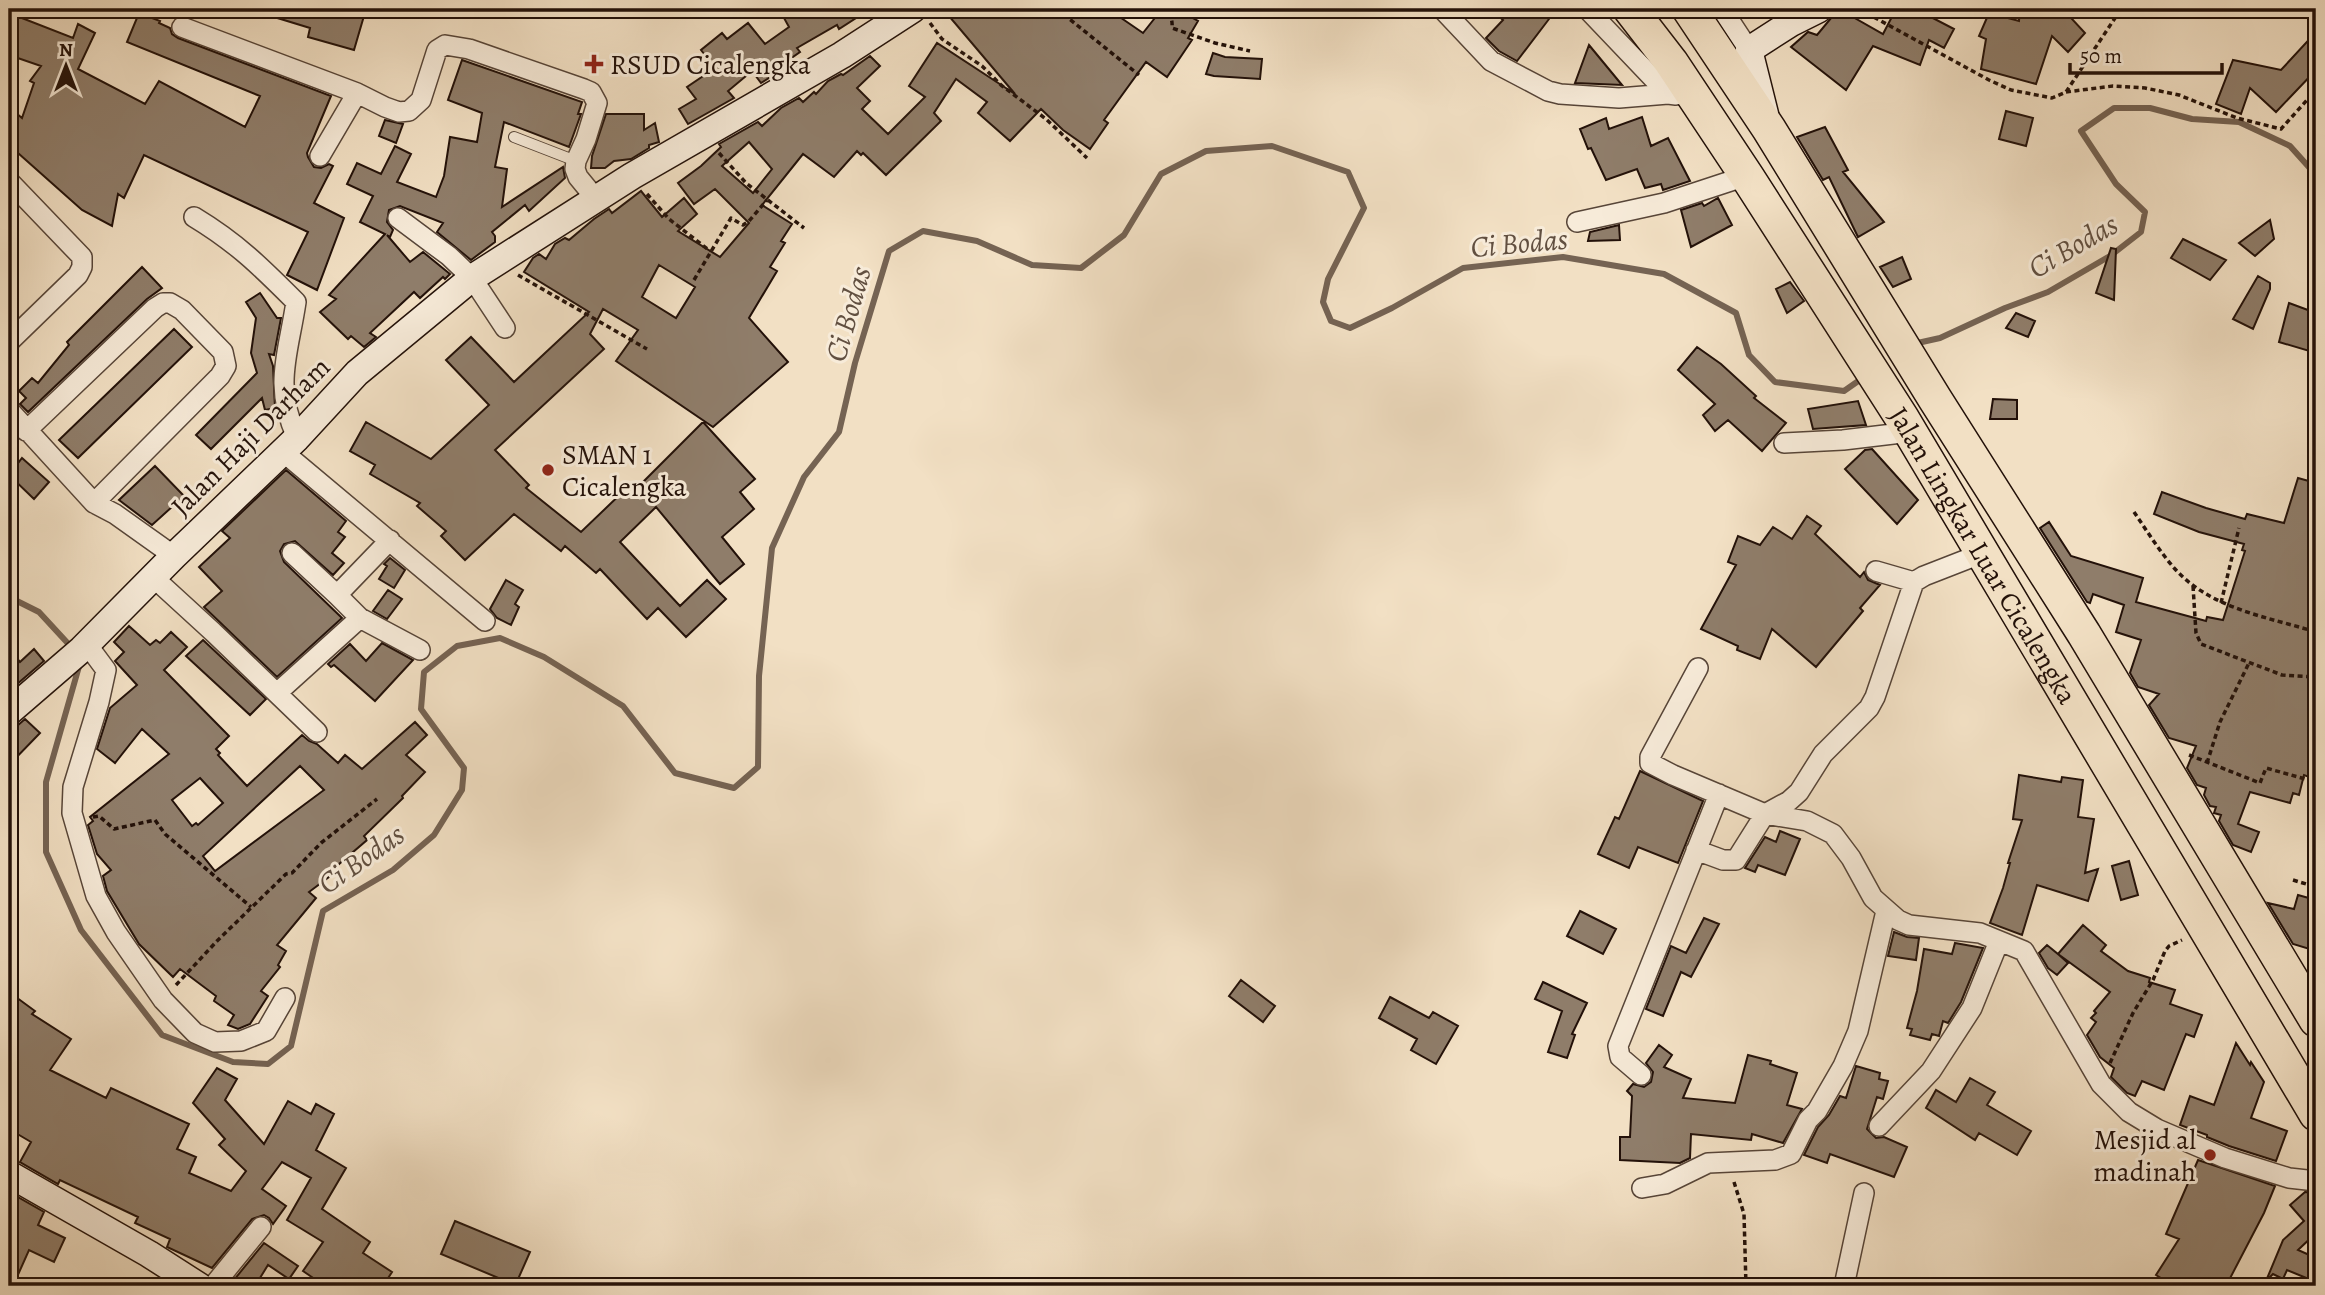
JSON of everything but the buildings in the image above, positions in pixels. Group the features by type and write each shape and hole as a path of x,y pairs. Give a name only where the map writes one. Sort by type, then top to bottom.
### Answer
{"highway":[{"name":"Jalan Lingkar Luar Cicalengka","path":"1630,9 1671,62 1680,95 1746,176 1906,425 2316,1114"},
{"name":"Jalan Lingkar Luar Cicalengka","path":"1689,9 1769,129 1935,399 2091,645 2316,1020"}],"street":[{"path":"1442,9 1491,61 1548,90 1560,94 1619,98 1680,95"},
{"path":"1587,9 1680,95"},
{"path":"1722,9 1749,50 1769,129"},
{"path":"1749,50 1819,9"},
{"name":"Jalan Haji Darham","path":"9,712 84,646 154,578 290,445 357,373 472,278 632,176 842,55 920,14"},
{"path":"181,27 357,93 398,112 409,111 421,100 438,50 445,45 469,49 591,92 597,103 586,139 576,160 578,177 596,199"},
{"path":"320,156 357,93"},
{"path":"1577,222 1664,203 1746,176"},
{"path":"9,181 78,250 82,262 78,275 9,342"},
{"path":"194,217 229,238 253,258 296,302 285,352 283,386 290,445 390,540 485,621"},
{"path":"398,218 449,256 472,278 505,328"},
{"path":"26,430 163,303 170,303 181,310 223,352 226,366 220,376 94,503"},
{"path":"9,410 94,503 115,514 174,556"},
{"path":"1784,443 1843,440 1906,425"},
{"path":"337,595 390,540"},
{"path":"292,553 360,618 420,650"},
{"path":"1696,850 1734,861 1765,814 1795,796 1823,754 1869,708 1914,583 1924,576 1983,553"},
{"path":"1876,571 1914,583"},
{"path":"154,578 317,732"},
{"path":"276,694 360,618"},
{"path":"84,646 106,670 73,786 72,813 96,897 116,932 163,1000 195,1033 215,1042 241,1041 266,1031 285,998"},
{"path":"1699,668 1649,761 1653,765 1765,814 1807,821 1833,834 1851,858 1873,898 1886,911 1909,925 1980,933 2024,951 2101,1084 2129,1112 2157,1129 2225,1158 2290,1178 2316,1181"},
{"path":"1641,1075 1625,1064 1618,1053 1618,1046 1719,794"},
{"path":"1642,1188 1665,1184 1708,1163 1728,1164 1745,1160 1785,1158 1795,1149 1803,1130 1817,1111 1851,1049 1858,1031 1886,911"},
{"path":"1879,1126 1931,1071 1972,1008 1999,941"},
{"path":"9,1174 149,1254 199,1286"},
{"path":"1844,1286 1864,1193"},
{"path":"214,1286 261,1227"}],"lane":[{"path":"514,136 576,160"}],"path":[{"path":"1160,9 1170,14 1173,20 1172,28 1215,43 1250,51"},
{"path":"1859,9 1989,80 2011,90 2052,98 2066,92 2113,86 2146,88 2179,94 2237,118 2258,121 2281,129 2316,90"},
{"path":"1973,9 1984,13"},
{"path":"2066,92 2121,9"},
{"path":"1059,10 1139,75"},
{"path":"920,14 942,39 982,66 1001,85 1046,119 1087,158"},
{"path":"703,136 746,183 804,228"},
{"path":"632,176 669,219 710,251"},
{"path":"694,280 731,218 743,225 767,200"},
{"path":"496,263 647,349"},
{"path":"2134,512 2175,569 2193,586 2221,603 2316,632"},
{"path":"2221,603 2239,528"},
{"path":"2193,586 2198,641 2201,644 2282,674 2316,677"},
{"path":"2249,663 2220,722 2207,762 2260,783 2266,768 2316,782"},
{"path":"163,1000 286,874 292,873 321,843 377,799"},
{"path":"72,813 91,818 99,816 114,829 155,820 165,834 251,907"},
{"path":"2293,880 2316,887"},
{"path":"2101,1084 2120,1039 2153,980 2165,951 2169,946 2206,929"},
{"path":"1728,1164 1744,1214 1746,1286"}],"waterway":[{"name":"Ci Bodas","path":"1913,344 1940,338 2005,308 2048,292 2110,256 2141,232 2145,212 2116,184 2081,131 2114,108 2150,108 2192,119 2239,122 2290,146 2316,175"},
{"name":"Ci Bodas","path":"80,663 46,782 46,852 81,930 162,1035 233,1062 268,1064 291,1046 323,911 393,870 434,835 462,790 464,768 421,709 424,672 457,646 500,638 544,657 623,706 675,773 734,788 758,767 759,676 772,548 804,477 839,432 855,363 889,251 923,231 977,241 1032,265 1081,268 1124,235 1161,174 1206,151 1272,146 1348,172 1364,208 1328,279 1323,302 1331,321 1350,328 1463,268 1563,257 1664,274 1736,313 1749,355 1775,382 1844,391 1864,377"},
{"name":"Ci Bodas","path":"9,597 39,612 74,650"}],"place":[{"name":"RSUD Cicalengka","path":"594,64"},
{"name":"SMAN 1 Cicalengka","path":"548,470"},
{"name":"Mesjid al madinah","path":"2210,1155"}]}
